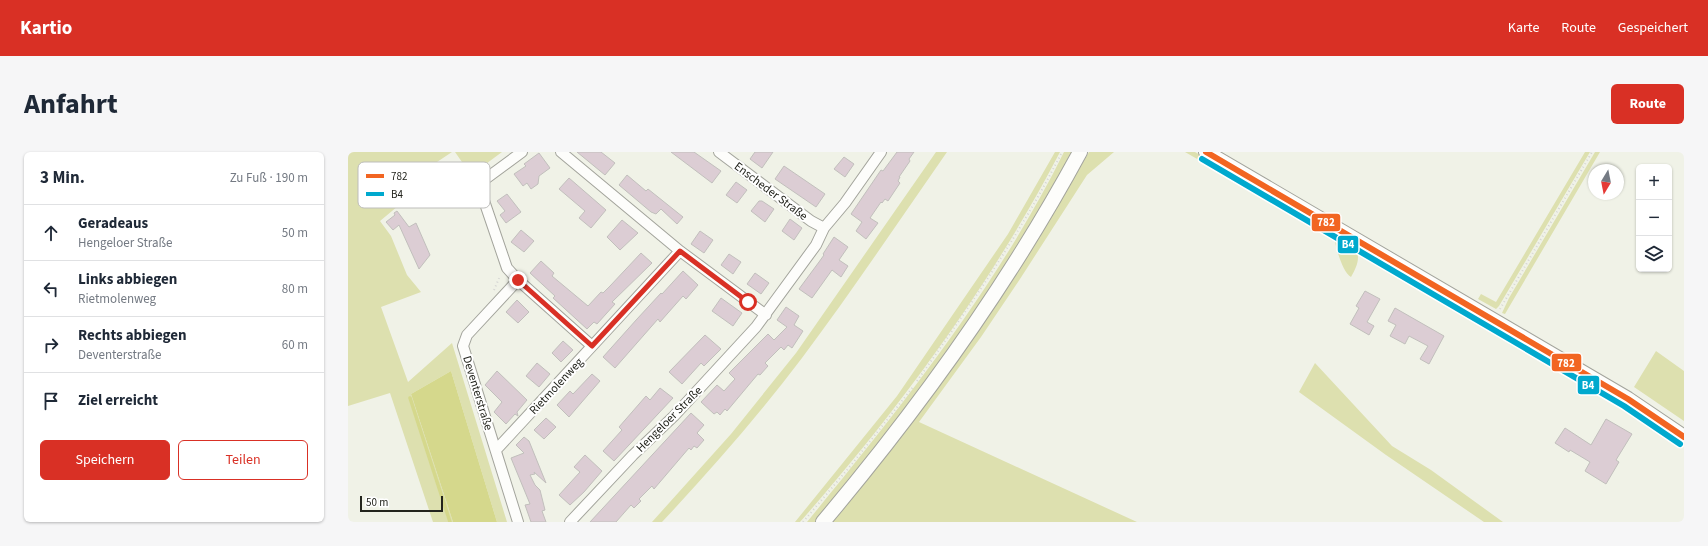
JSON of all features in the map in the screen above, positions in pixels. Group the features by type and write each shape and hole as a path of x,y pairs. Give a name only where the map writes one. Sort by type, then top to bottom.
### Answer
{"main road":[{"path":"823,522 876,459 933,384 977,321 1054,200 1080,152"},
{"path":"1206,152 1407,268 1494,321 1628,399 1684,437"}],"street":[{"path":"490,176 522,152"},
{"path":"561,152 680,251 766,315"},
{"name":"Enscheder Straße","path":"719,152 811,221 824,228"},
{"path":"824,228 845,203 881,152"},
{"path":"486,208 507,268 518,280 592,346"},
{"name":"Hengeloer Straße","path":"570,522 633,455 674,416 766,315 816,245 824,228"},
{"name":"Rietmolenweg","path":"496,450 680,251"},
{"name":"Deventerstraße","path":"518,280 467,335 463,346 518,522"}],"path":[{"path":"803,522 852,464 915,384 959,322 1008,248 1062,152"},
{"path":"1494,321 1592,152"}],"shaded area":[{"path":"348,152 452,152 437,162 358,162 358,208 396,208 380,221 391,236 407,275 421,292 381,307 408,382 452,343 507,522 497,522 451,371 411,394 453,522 433,522 390,393 348,406"},
{"path":"455,152 502,152 489,162 462,162"},
{"path":"936,152 947,152 821,333 786,379 752,421 662,522 652,522 731,434 796,353"},
{"path":"1055,152 1060,152 1033,201 974,297 941,344 907,391 837,480 800,522 795,522 897,396 1008,234"},
{"path":"1064,152 1073,152 1052,193 939,368 816,522 807,522 912,390 978,298 1038,202"},
{"path":"1089,152 1114,152 1087,175 981,337 919,422 1137,522 831,522 1018,270"},
{"path":"1185,152 1195,152 1355,246 1358,254 1358,262 1351,277 1342,265 1334,237"},
{"path":"1585,152 1590,152 1499,306 1496,309 1478,299 1481,294 1496,302"},
{"path":"1595,152 1600,152 1593,164 1588,164 1588,172 1505,314 1502,313 1509,298"},
{"path":"1376,259 1464,309 1461,314 1368,261"},
{"path":"1470,313 1610,395 1611,401 1467,318"},
{"path":"1656,351 1684,371 1684,421 1634,387"},
{"path":"1315,363 1392,446 1431,470 1503,522 1484,522 1386,455 1299,392"},
{"path":"451,371 497,522 453,522 411,394"},
{"path":"1624,404 1666,430 1664,436 1619,406"}],"building":[{"path":"577,152 601,152 615,163 605,175"},
{"path":"671,152 694,152 721,171 712,183"},
{"path":"755,152 773,152 762,168 750,159"},
{"path":"897,152 914,152 909,159 910,161 899,177 898,181 900,183 888,201 885,199 882,203 881,202 870,218 878,223 866,239 856,231 862,222 851,214 881,170 883,171"},
{"path":"539,153 550,168 539,176 538,184 531,189 527,183 523,186 514,174 526,166 524,164"},
{"path":"844,157 854,164 845,177 834,169"},
{"path":"784,166 825,194 816,207 775,179"},
{"path":"627,175 646,191 648,189 683,217 677,224 661,209 656,214 651,212 619,185"},
{"path":"569,178 606,210 591,228 579,218 585,211 559,189"},
{"path":"736,182 747,190 737,203 726,195"},
{"path":"507,194 521,212 506,223 500,215 505,211 497,201"},
{"path":"759,201 762,201 774,209 765,222 751,211"},
{"path":"397,211 409,227 416,223 430,255 419,269 399,225 393,230 386,222 395,215 394,213"},
{"path":"790,219 802,228 794,240 782,231"},
{"path":"622,220 638,233 620,250 607,237"},
{"path":"521,230 534,241 524,252 511,242"},
{"path":"700,231 713,240 704,253 691,244"},
{"path":"834,237 848,247 839,260 848,266 841,277 832,270 812,298 799,289 824,255 823,254"},
{"path":"641,253 652,263 612,302 615,304 597,324 594,322 587,329 553,298 555,296 530,273 541,261 554,273 552,276 588,306 601,292 603,293 610,286"},
{"path":"729,254 741,262 733,274 721,265"},
{"path":"683,271 698,285 686,299 683,296 660,322 658,319 615,368 603,357"},
{"path":"755,273 769,283 761,294 747,284"},
{"path":"1365,291 1380,299 1367,322 1374,326 1369,335 1350,324 1359,308 1356,306"},
{"path":"721,298 742,313 733,326 712,311"},
{"path":"517,300 529,312 518,323 506,312"},
{"path":"786,307 799,316 794,325 803,331 792,348 788,345 784,350 781,347 765,363 768,366 760,375 758,374 727,411 725,409 720,415 717,412 714,414 701,402 717,385 724,391 735,379 729,373 768,334 774,340 787,327 777,320"},
{"path":"1395,308 1444,336 1429,364 1420,359 1428,346 1409,336 1405,344 1390,336 1396,325 1388,321"},
{"path":"705,335 721,349 704,366 701,363 682,384 669,372"},
{"path":"563,341 573,350 561,362 552,353"},
{"path":"537,363 550,374 539,387 526,376"},
{"path":"497,371 527,400 517,412 518,416 515,414 506,424 494,412 502,402 485,385"},
{"path":"592,374 600,381 569,417 557,405 570,391 573,394"},
{"path":"660,388 673,398 614,461 603,451 622,430 619,427 646,396 650,400"},
{"path":"691,413 704,425 697,433 704,440 697,448 694,446 691,450 689,448 654,489 652,486 639,499 641,501 634,508 631,505 616,522 590,522"},
{"path":"546,418 556,427 544,439 534,430"},
{"path":"1606,419 1632,434 1616,460 1619,462 1606,484 1585,471 1590,462 1570,450 1569,452 1555,443 1565,428 1591,445"},
{"path":"524,437 529,441 546,483 534,472 535,474 530,475 535,485 540,490 545,510 542,511 546,522 531,522 525,505 530,504 511,458 524,453 516,445"},
{"path":"585,455 602,471 584,492 570,505 559,495 580,472 574,467"}],"waterway":[{"path":"410,398 450,522"}],"transit line":[{"name":"782","path":"1206,152 1628,399 1684,437"},
{"name":"B4","path":"1202,159 1624,406 1680,444"}],"route":[{"path":"518,280 592,346 680,251 748,302"}]}
